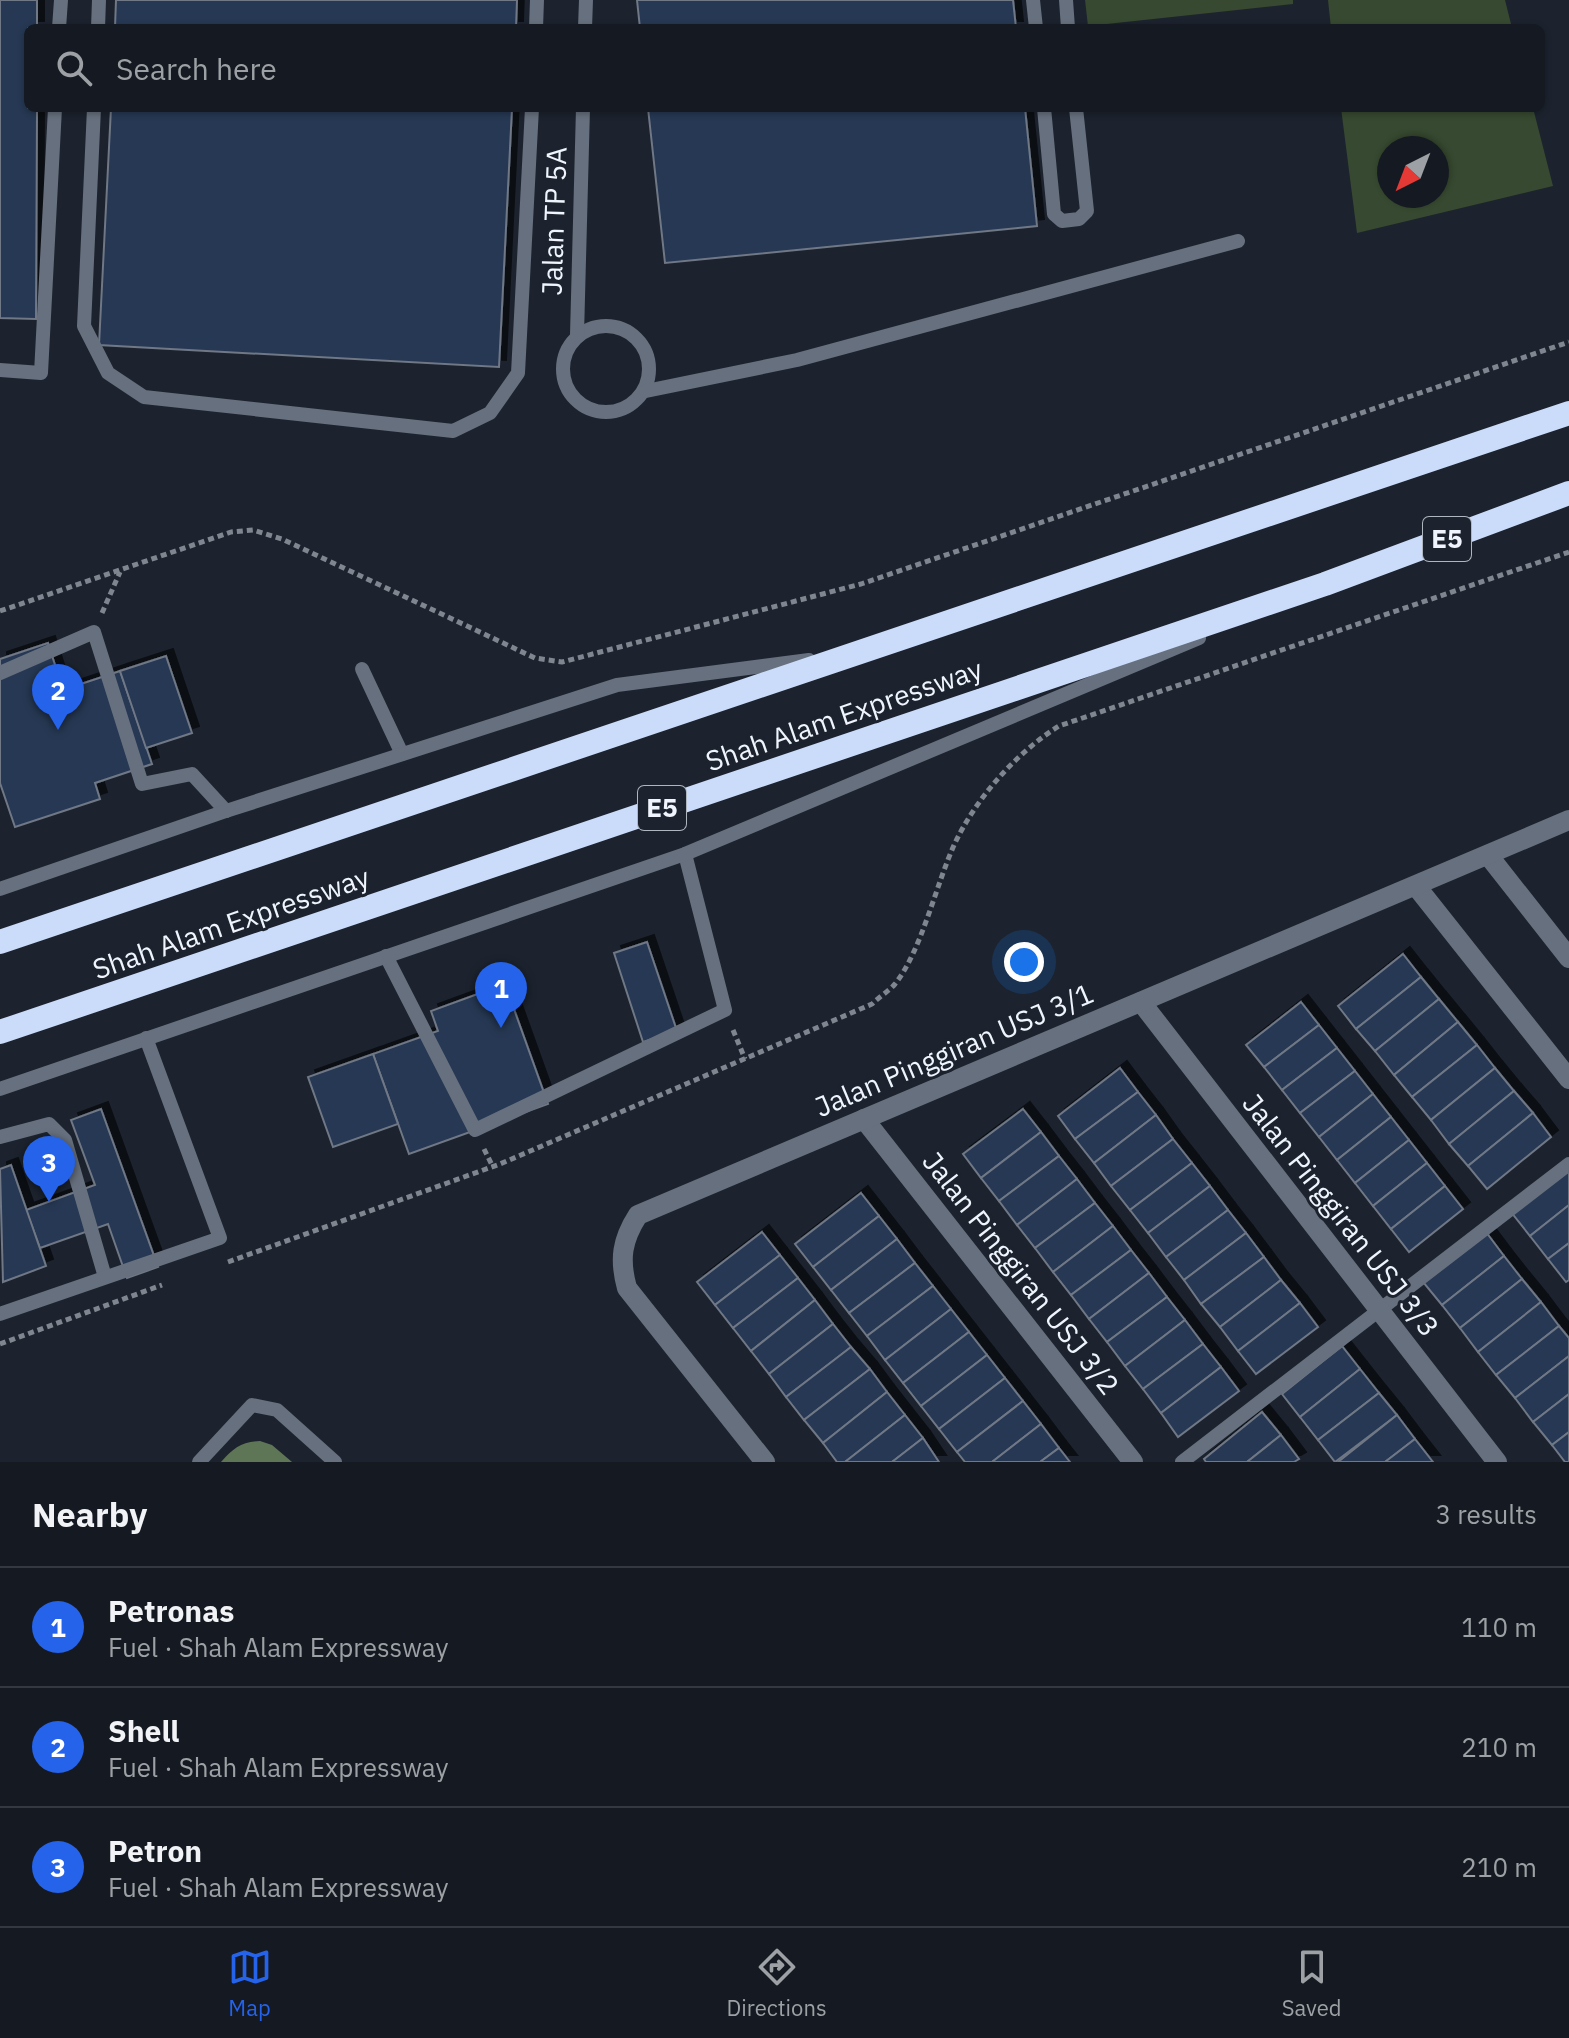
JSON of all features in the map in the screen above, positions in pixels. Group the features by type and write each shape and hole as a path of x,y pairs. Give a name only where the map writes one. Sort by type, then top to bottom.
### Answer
{"highway":[{"name":"Shah Alam Expressway","path":"0,942 1569,413"},
{"name":"Shah Alam Expressway","path":"0,1032 1325,584 1569,493"}],"street":[{"name":"Jalan Pinggiran USJ 3/1","path":"765,1462 627,1288 622,1268 622,1246 638,1215 1569,820"},
{"path":"1488,855 1569,958"},
{"path":"1416,886 1569,1079"},
{"name":"Jalan Pinggiran USJ 3/3","path":"1141,1002 1497,1462"},
{"name":"Jalan Pinggiran USJ 3/2","path":"864,1119 1133,1462"}],"lane":[{"path":"59,24 61,0"},
{"path":"98,24 99,0"},
{"path":"536,24 537,0"},
{"path":"585,24 586,0"},
{"path":"1033,0 1036,24"},
{"path":"1066,0 1068,24"},
{"path":"0,370 41,373 55,112"},
{"path":"94,112 84,326 108,373 144,397 453,431 490,413 518,373 532,112"},
{"name":"Jalan TP 5A","path":"577,335 583,112"},
{"path":"1044,112 1054,214 1062,221 1079,219 1087,211 1076,112"},
{"path":"646,391 650,361 635,334 606,324 577,335 562,361 568,392 591,412 622,411 646,391 797,360 1238,241"},
{"path":"0,1089 685,854 1325,584"},
{"path":"0,673 22,667 94,632 142,784 192,774 226,811"},
{"path":"0,889 226,811 617,685 852,654"},
{"path":"362,669 402,754"},
{"path":"386,956 475,1130 725,1010 685,854"},
{"path":"0,1314 220,1238 146,1038"},
{"path":"0,1137 49,1124 65,1140 105,1277"},
{"path":"1182,1462 1569,1164"},
{"path":"199,1462 252,1405 277,1410 335,1462"}],"path":[{"path":"0,611 208,539 253,530 282,539 535,658 562,662 861,584 1569,342"},
{"path":"215,1266 493,1167 872,1004 895,984 956,843 974,810 1029,745 1059,726 1569,552"},
{"path":"94,632 120,572"},
{"path":"725,1010 745,1059"},
{"path":"0,1344 171,1282"}],"shaded area":[{"path":"1085,0 1293,0 1293,4 1088,24"},
{"path":"1328,0 1505,0 1511,24 1331,24"},
{"path":"1342,112 1534,112 1553,186 1357,233"},
{"path":"260,1441 272,1445 292,1462 221,1462 238,1447"}],"building":[{"path":"0,0 37,0 37,24 24,24 24,112 37,112 36,319 0,318"},
{"path":"116,0 517,0 516,24 115,24"},
{"path":"637,0 1013,0 1016,24 640,24"},
{"path":"111,112 512,112 499,367 99,345"},
{"path":"648,112 1025,112 1037,226 665,263"},
{"path":"48,643 63,690 120,671 152,764 95,783 100,799 15,827 0,783 0,659"},
{"path":"166,656 192,733 146,748 120,671"},
{"path":"647,942 677,1031 643,1042 614,953"},
{"path":"1403,954 1421,977 1356,1029 1338,1006"},
{"path":"1421,977 1439,999 1375,1051 1356,1029"},
{"path":"505,984 548,1104 409,1154 373,1054 438,1031 431,1011"},
{"path":"1439,999 1458,1022 1394,1075 1375,1051"},
{"path":"1301,1002 1319,1025 1264,1067 1246,1045"},
{"path":"1458,1022 1477,1045 1412,1097 1394,1075"},
{"path":"1319,1025 1337,1048 1282,1090 1264,1067"},
{"path":"1477,1045 1495,1068 1431,1120 1412,1097"},
{"path":"1337,1048 1355,1071 1300,1113 1282,1090"},
{"path":"373,1054 398,1124 333,1147 308,1077"},
{"path":"1120,1068 1138,1092 1075,1139 1058,1116"},
{"path":"1495,1068 1514,1091 1449,1144 1431,1120"},
{"path":"1355,1071 1373,1094 1319,1137 1300,1113"},
{"path":"1514,1091 1533,1113 1468,1166 1449,1144"},
{"path":"1138,1092 1156,1115 1094,1163 1075,1139"},
{"path":"1373,1094 1391,1117 1337,1160 1319,1137"},
{"path":"101,1109 158,1267 127,1278 108,1224 40,1248 26,1210 95,1185 71,1120"},
{"path":"1023,1109 1041,1132 981,1178 963,1154"},
{"path":"1533,1113 1551,1137 1487,1189 1468,1166"},
{"path":"1156,1115 1173,1139 1111,1186 1094,1163"},
{"path":"1391,1117 1409,1140 1355,1183 1337,1160"},
{"path":"1041,1132 1059,1156 999,1201 981,1178"},
{"path":"1173,1139 1192,1163 1130,1210 1111,1186"},
{"path":"1409,1140 1427,1163 1373,1206 1355,1183"},
{"path":"1059,1156 1077,1179 1017,1225 999,1201"},
{"path":"1192,1163 1210,1186 1148,1233 1130,1210"},
{"path":"1427,1163 1445,1186 1391,1229 1373,1206"},
{"path":"11,1165 46,1266 3,1282 0,1169"},
{"path":"1569,1167 1569,1205 1530,1236 1511,1212"},
{"path":"1077,1179 1095,1203 1035,1248 1017,1225"},
{"path":"1210,1186 1228,1210 1166,1257 1148,1233"},
{"path":"1445,1186 1463,1209 1409,1252 1391,1229"},
{"path":"861,1193 879,1216 813,1267 795,1244"},
{"path":"1095,1203 1113,1226 1053,1272 1035,1248"},
{"path":"1569,1205 1569,1243 1548,1259 1530,1236"},
{"path":"1228,1210 1246,1233 1184,1280 1166,1257"},
{"path":"879,1216 897,1239 831,1290 813,1267"},
{"path":"1113,1226 1131,1250 1071,1295 1053,1272"},
{"path":"762,1232 780,1255 715,1305 697,1282"},
{"path":"1486,1232 1504,1256 1442,1305 1423,1282"},
{"path":"1246,1233 1264,1257 1201,1304 1184,1280"},
{"path":"897,1239 915,1263 849,1313 831,1290"},
{"path":"1569,1243 1569,1280 1566,1282 1548,1259"},
{"path":"1131,1250 1149,1273 1089,1319 1071,1295"},
{"path":"780,1255 798,1278 733,1328 715,1305"},
{"path":"1504,1256 1522,1279 1460,1328 1442,1305"},
{"path":"1264,1257 1281,1280 1220,1327 1201,1304"},
{"path":"915,1263 933,1286 867,1336 849,1313"},
{"path":"1149,1273 1167,1297 1107,1342 1089,1319"},
{"path":"798,1278 815,1300 751,1351 733,1328"},
{"path":"1522,1279 1541,1302 1478,1352 1460,1328"},
{"path":"1281,1280 1300,1303 1238,1351 1220,1327"},
{"path":"933,1286 951,1309 885,1360 867,1336"},
{"path":"1167,1297 1185,1320 1125,1366 1107,1342"},
{"path":"815,1300 833,1324 769,1374 751,1351"},
{"path":"1541,1302 1559,1326 1496,1375 1478,1352"},
{"path":"1300,1303 1318,1327 1256,1374 1238,1351"},
{"path":"951,1309 969,1332 903,1383 885,1360"},
{"path":"1185,1320 1203,1344 1143,1389 1125,1366"},
{"path":"833,1324 851,1347 786,1397 769,1374"},
{"path":"1559,1326 1569,1338 1569,1356 1515,1398 1496,1375"},
{"path":"969,1332 987,1355 921,1406 903,1383"},
{"path":"1203,1344 1221,1367 1161,1413 1143,1389"},
{"path":"1342,1346 1360,1369 1300,1417 1282,1394"},
{"path":"851,1347 870,1369 804,1420 786,1397"},
{"path":"987,1355 1005,1378 939,1429 921,1406"},
{"path":"1569,1356 1569,1394 1533,1422 1515,1398"},
{"path":"1221,1367 1239,1391 1178,1437 1161,1413"},
{"path":"870,1369 887,1392 823,1443 804,1420"},
{"path":"1360,1369 1379,1393 1318,1440 1300,1417"},
{"path":"1005,1378 1023,1401 957,1452 939,1429"},
{"path":"887,1392 905,1415 845,1462 837,1462 823,1443"},
{"path":"1379,1393 1397,1415 1335,1462 1318,1440"},
{"path":"1569,1394 1569,1432 1552,1445 1533,1422"},
{"path":"1023,1401 1041,1424 992,1462 965,1462 957,1452"},
{"path":"1262,1412 1281,1435 1247,1462 1206,1462 1204,1459"},
{"path":"905,1415 923,1438 892,1462 845,1462"},
{"path":"1397,1415 1415,1439 1385,1462 1338,1462"},
{"path":"1041,1424 1059,1448 1040,1462 992,1462"},
{"path":"1569,1432 1569,1462 1565,1462 1552,1445"},
{"path":"1281,1435 1299,1459 1294,1462 1247,1462"},
{"path":"923,1438 939,1462 892,1462"},
{"path":"1415,1439 1433,1462 1385,1462"},
{"path":"1059,1448 1070,1462 1040,1462"}],"place":[{"name":"Shell","path":"58,730"},
{"name":"Petronas","path":"501,1028"},
{"name":"Petron","path":"49,1202"}]}
